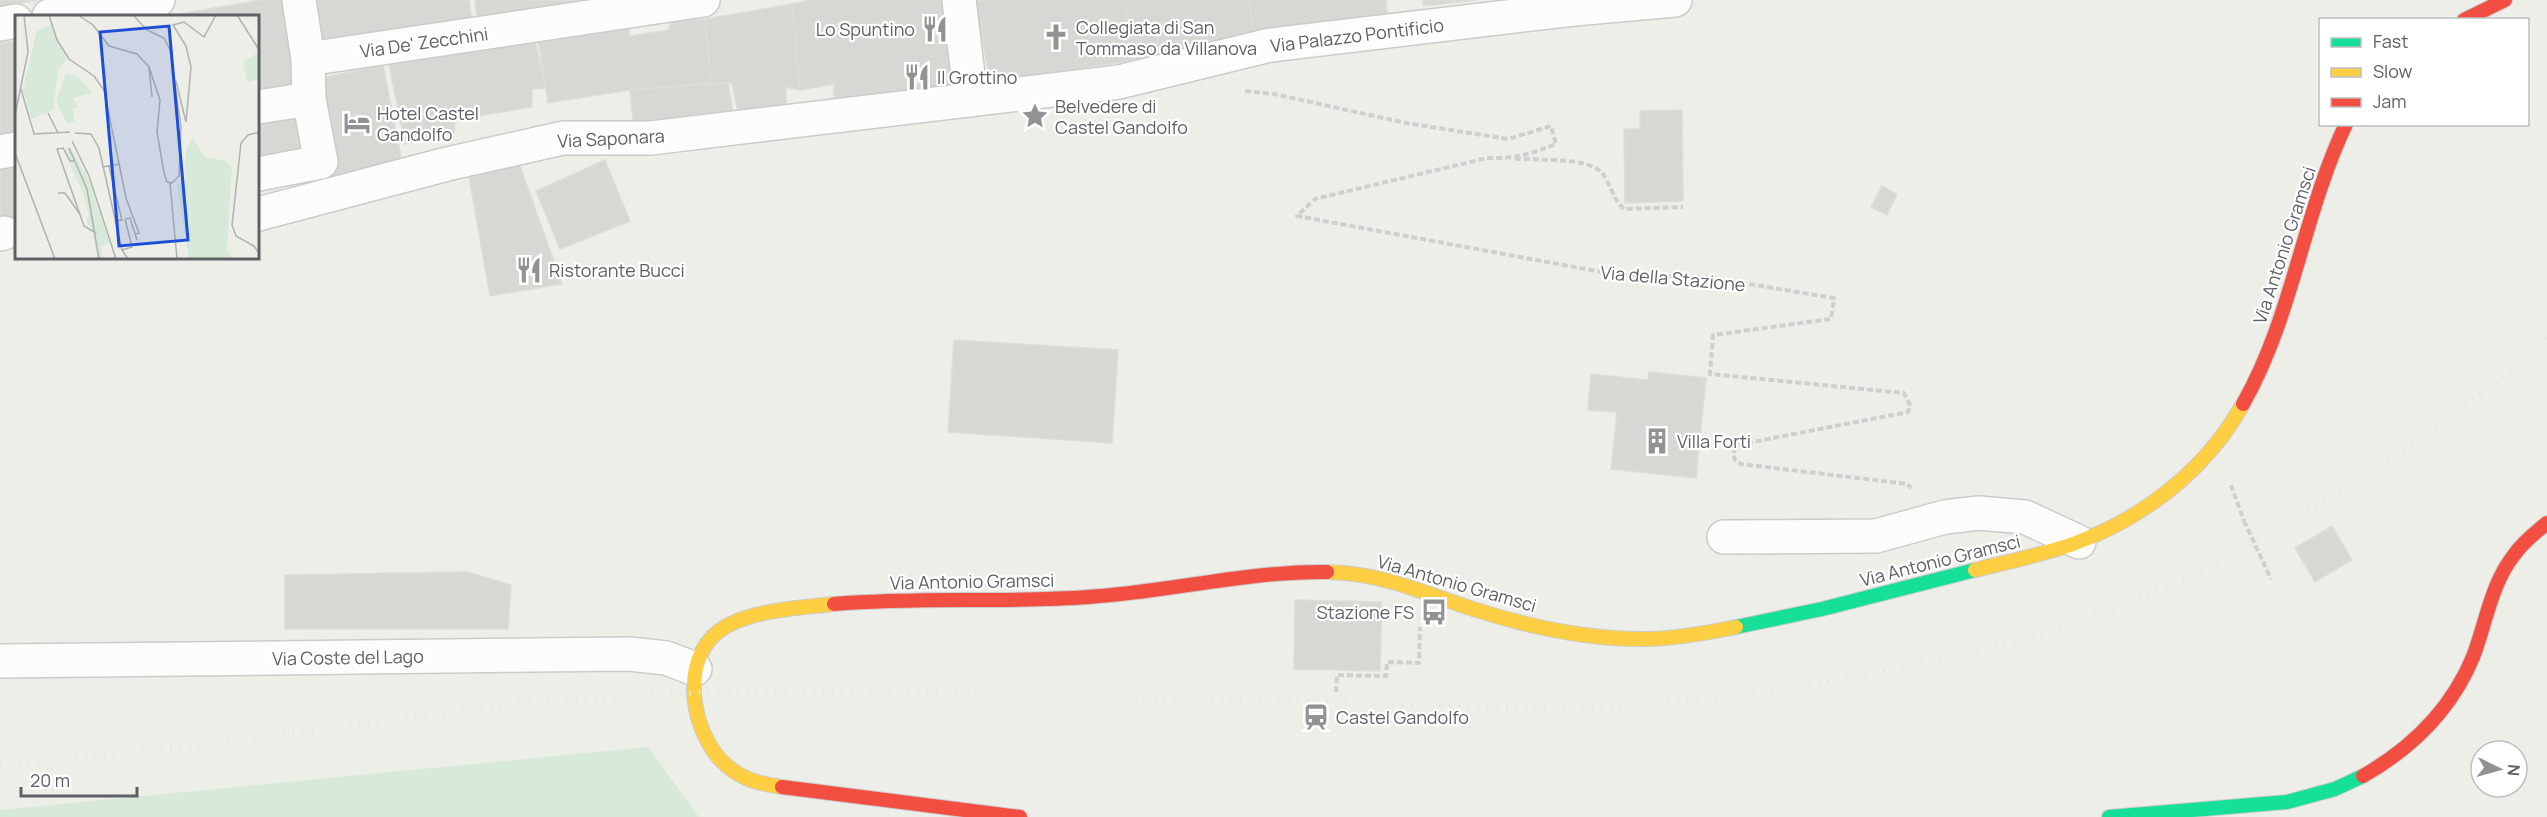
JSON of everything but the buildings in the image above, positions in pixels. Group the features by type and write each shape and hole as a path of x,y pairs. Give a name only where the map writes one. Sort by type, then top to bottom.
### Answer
{"street":[{"path":"56,15 158,0"},
{"path":"260,174 321,162 309,99 308,59 299,0"},
{"name":"Via De' Zecchini","path":"308,59 599,8 703,0"},
{"path":"959,0 971,100"},
{"name":"Via Palazzo Pontificio","path":"971,100 1119,82 1270,45 1574,9 1675,0"},
{"path":"2468,18 2505,0"},
{"path":"0,24 15,21"},
{"path":"260,107 309,99"},
{"name":"Via Saponara","path":"260,212 447,164 563,138 651,138 971,100"},
{"name":"Via Antonio Gramsci","path":"694,669 702,650 712,636 728,625 749,618 816,606 882,600 1032,600 1095,596 1283,572 1364,575 1411,586 1480,612 1578,632 1621,638 1682,638 1784,618 2079,542 2141,510 2176,483 2216,445 2244,405 2264,361 2331,155 2345,126"},
{"path":"0,152 15,148"},
{"path":"1724,537 1876,536 1944,517 1979,513 2025,517 2079,542"},
{"path":"2109,817 2265,805 2307,798 2347,785 2397,757 2428,730 2454,696 2473,658 2502,571 2516,549 2547,523"},
{"name":"Via Coste del Lago","path":"0,661 629,654 666,658 694,669"},
{"path":"694,669 697,704 704,734 717,756 744,778 762,784 1020,817"}],"path":[{"name":"Via della Stazione","path":"1240,91 1274,94 1406,123 1508,139 1551,126 1556,144 1512,159 1487,158 1315,199 1297,216 1618,275 1706,277 1834,298 1832,319 1713,335 1710,374 1904,393 1910,405 1908,412 1742,444 1737,446 1733,453 1735,460 1741,464 1907,484 1912,488 1912,495"},
{"path":"1512,159 1586,163 1600,170 1624,209 1683,207"},
{"path":"2244,521 2271,579"},
{"path":"1336,692 1337,675 1386,676 1387,662 1419,663 1421,620"}],"green space":[{"path":"648,747 699,817 0,817 0,810"}],"railway":[{"path":"0,766 227,742 526,702 695,693 806,692 1111,697 1317,701 1418,707 1594,707 1768,694 1955,656 2037,636 2113,609 2198,574 2366,477 2437,427 2512,369 2547,337"}],"traffic: fast":[{"path":"1736,627 1822,609 1975,570"},
{"path":"2109,817 2287,802 2335,789 2363,776"}],"traffic: slow":[{"path":"1975,570 2073,544 2099,533 2148,506 2171,489 2211,450 2243,404"},
{"path":"1327,572 1384,580 1494,615 1538,627 1583,635 1649,639 1693,635 1736,627"},
{"path":"782,787 760,783 739,775 715,753 705,737 698,718 694,679 698,661 706,644 719,631 744,618 774,611 834,604"}],"traffic: jam":[{"path":"2468,18 2505,0"},
{"path":"2243,404 2274,336 2319,193 2345,126"},
{"path":"2363,776 2414,740 2441,711 2464,676 2473,657 2494,591 2506,566 2521,546 2547,523"},
{"path":"834,604 1088,597 1237,578 1327,572"},
{"path":"782,787 1020,817"}],"place":[{"name":"Lo Spuntino","path":"935,29"},
{"name":"Collegiata di San Tommaso da Villanova","path":"1056,37"},
{"name":"Il Grottino","path":"917,77"},
{"name":"Belvedere di Castel Gandolfo","path":"1035,116"},
{"name":"Hotel Castel Gandolfo","path":"357,123"},
{"name":"Ristorante Bucci","path":"529,270"},
{"name":"Villa Forti","path":"1657,441"},
{"name":"Stazione FS","path":"1434,612"},
{"name":"Castel Gandolfo","path":"1316,717"}]}
